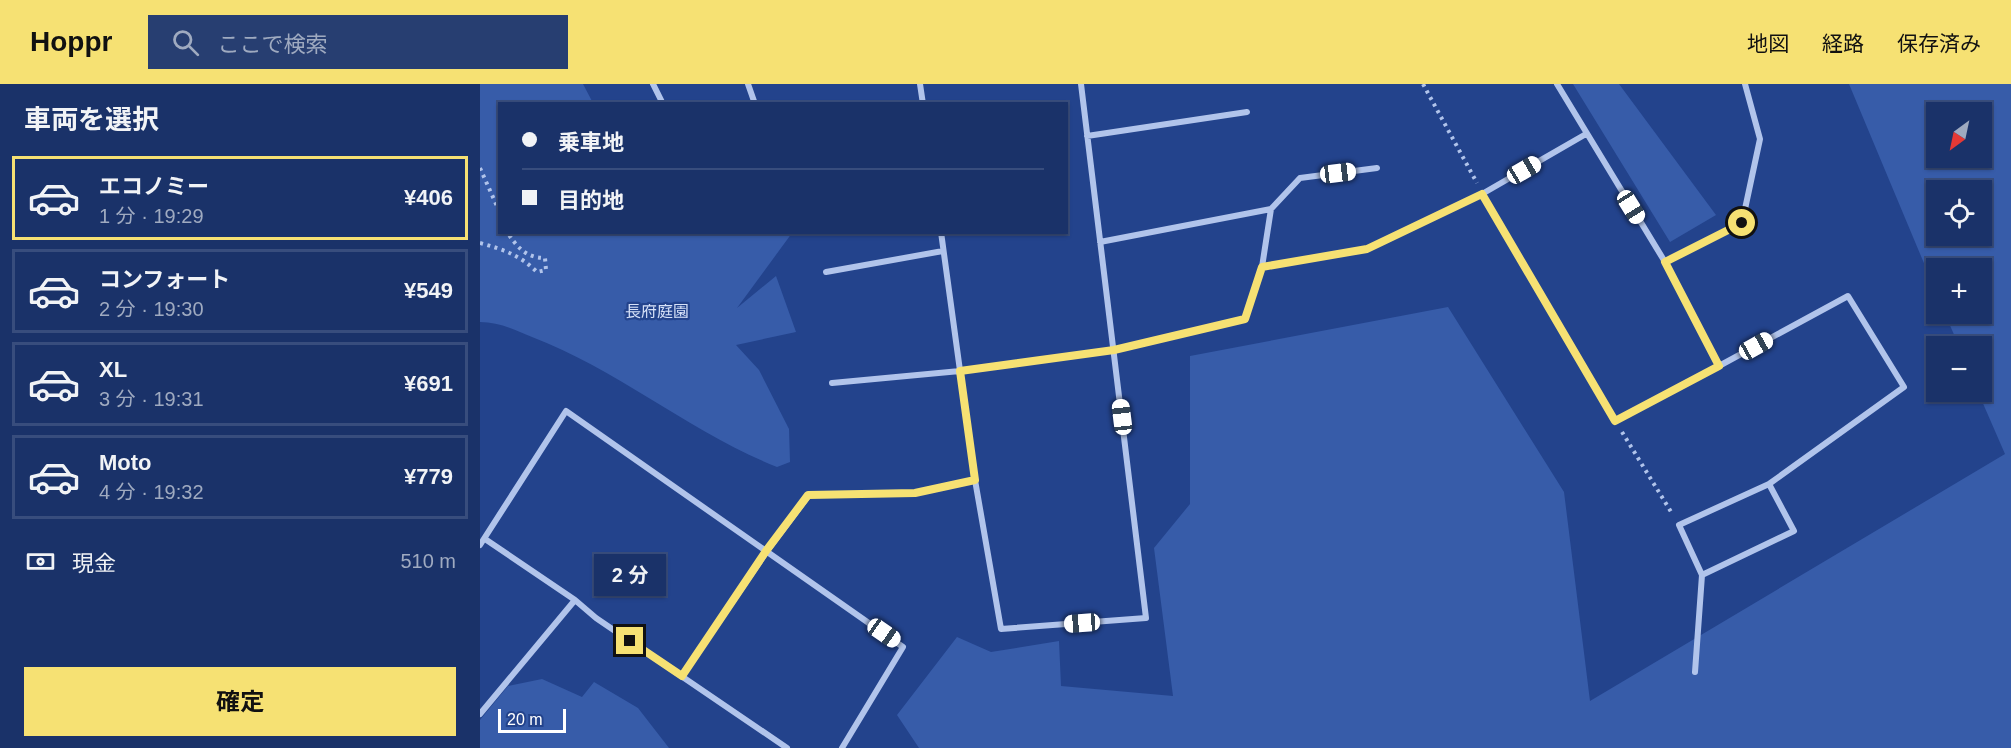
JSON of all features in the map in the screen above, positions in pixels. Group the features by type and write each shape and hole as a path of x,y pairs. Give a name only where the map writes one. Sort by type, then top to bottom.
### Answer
{"street":[{"path":"653,84 662,102"},
{"path":"748,84 754,102"},
{"path":"920,84 923,102"},
{"path":"941,234 975,480 1001,629 1146,618 1081,84"},
{"path":"1557,84 1665,262 1719,366"},
{"path":"1665,262 1742,223 1760,140 1745,84"},
{"path":"1087,136 1247,112"},
{"path":"1262,267 1367,249 1482,194 1586,134"},
{"path":"832,383 960,371 1114,350 1245,319 1262,267 1271,209 1300,178 1377,168"},
{"path":"1482,194 1615,421 1848,296 1904,387 1769,484 1679,525 1702,575 1695,672"},
{"path":"1100,242 1271,209"},
{"path":"826,272 943,251"},
{"path":"787,748 596,618 575,600 482,542 566,411 903,647 842,748"},
{"path":"682,676 766,551 808,495 915,493 975,480"},
{"path":"1702,575 1794,531 1769,484"},
{"path":"480,714 575,600"}],"path":[{"path":"1423,84 1482,194"},
{"path":"480,168 498,208"},
{"path":"480,243 505,250 527,262 537,272 546,270 545,258 534,258 516,245 508,234"},
{"path":"1615,421 1679,525"}],"green space":[{"name":"長府庭園","path":"480,84 583,84 592,102 498,102 498,234 791,234 737,308 776,276 796,332 736,345 759,370 789,429 790,462 777,467 745,453 595,366 507,327 480,322"},
{"path":"1573,84 1619,84 1716,215 1670,242"},
{"path":"1849,84 2011,84 2011,748 919,748 897,715 957,637 991,652 1059,641 1061,686 1173,696 1154,548 1190,504 1190,356 1448,307 1564,492 1590,701 2005,454 1982,402 1992,402 1992,336 1955,336 1949,324 1992,324 1992,258 1926,258 1926,268"},
{"path":"542,679 582,697 594,682 638,708 669,748 480,748 480,720 508,686"}],"route":[{"path":"630,641 682,676 766,551 808,495 915,493 975,480 960,371 1114,350 1245,319 1262,267 1367,249 1482,194 1615,421 1719,366 1665,262 1742,223"}]}
